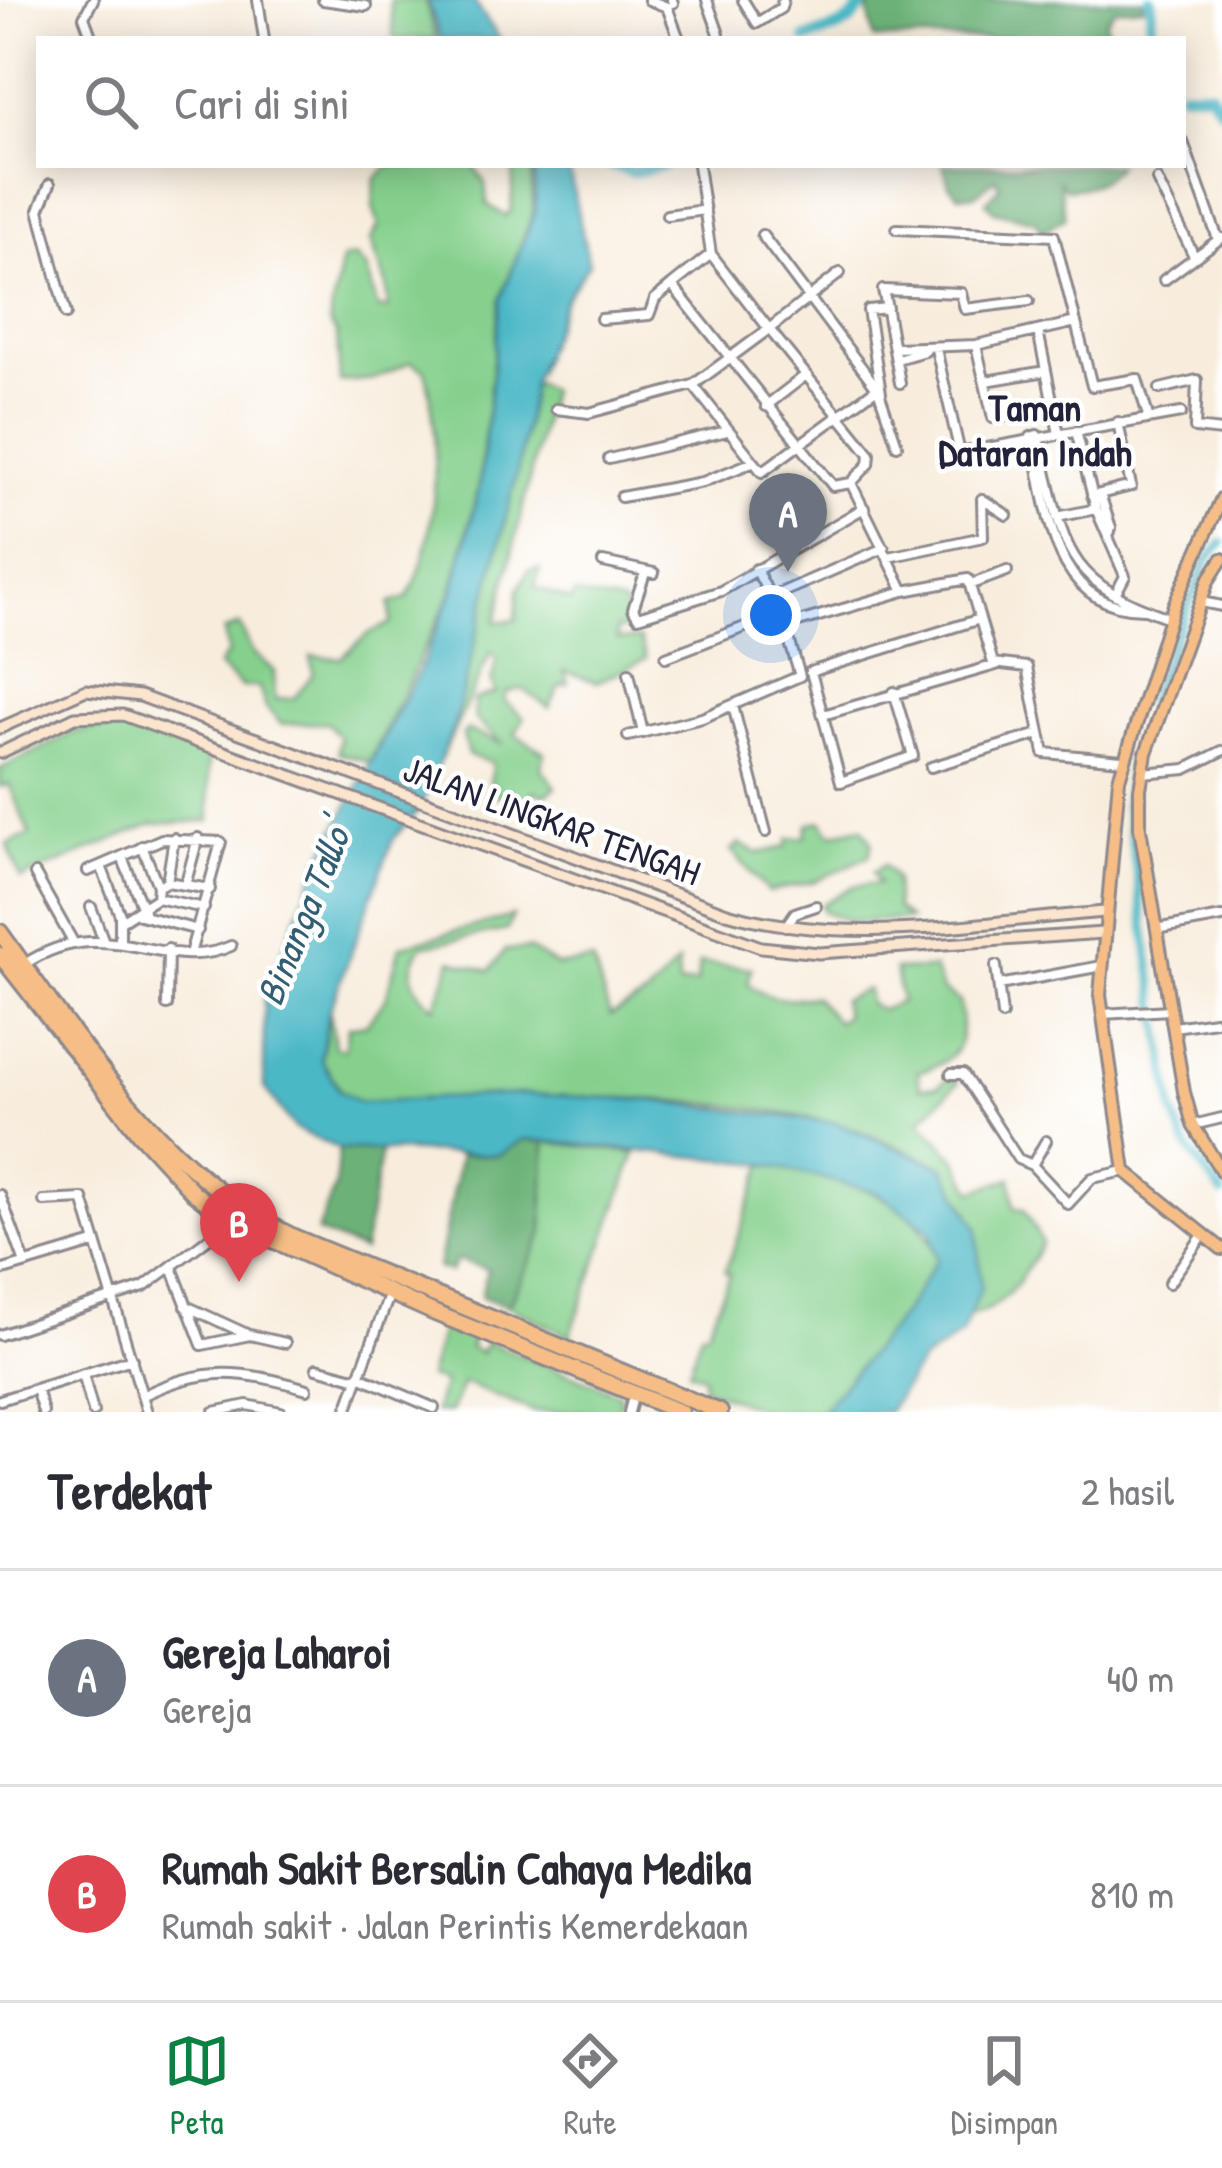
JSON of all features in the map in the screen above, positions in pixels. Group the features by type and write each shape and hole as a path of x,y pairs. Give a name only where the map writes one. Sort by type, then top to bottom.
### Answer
{"highway":[{"path":"0,932 193,1174 238,1208 390,1292 680,1412"},
{"path":"0,955 139,1133 193,1192 231,1221 720,1412"}],"main road":[{"path":"1222,498 1180,592 1122,760 1102,965 1102,1014 1125,1171 1222,1249"},
{"path":"1222,559 1201,602 1141,773 1140,828 1193,1125 1222,1172"},
{"path":"1180,592 1201,602"},
{"name":"JALAN LINGKAR TENGAH","path":"0,728 68,694 105,689 140,696 727,913 786,928 871,929 1106,912"},
{"name":"JALAN LINGKAR TENGAH","path":"0,752 75,717 123,715 761,947 819,953 1103,933"}],"street":[{"path":"91,36 84,17 93,0"},
{"path":"258,0 264,36"},
{"path":"323,0 366,6"},
{"path":"649,0 672,2 678,36"},
{"path":"707,0 719,34"},
{"path":"743,0 757,23 781,8 783,0"},
{"path":"1164,280 1220,239 1186,150"},
{"path":"672,285 833,486 851,483 870,456 711,254 698,168"},
{"path":"1157,180 1194,256"},
{"path":"50,184 38,207 66,314"},
{"path":"667,215 705,210"},
{"path":"897,229 1051,236 1058,242 1095,400"},
{"path":"762,235 879,391"},
{"path":"601,319 649,315 655,299 711,254"},
{"path":"556,409 589,413 693,385 841,273"},
{"path":"898,445 879,391 868,310 886,308 883,290 961,292 964,309 1029,301"},
{"path":"887,311 900,383"},
{"path":"896,354 976,345 1076,322"},
{"path":"1037,331 1059,434"},
{"path":"976,345 995,419 1054,410"},
{"path":"931,349 961,454 1181,413"},
{"path":"986,381 1046,371"},
{"path":"766,406 806,375"},
{"path":"1092,386 1137,379 1148,416"},
{"path":"1160,389 1197,380 1196,428 1222,431"},
{"path":"693,385 751,463 763,472 838,414 879,391"},
{"path":"1096,495 1131,486 1118,422"},
{"path":"609,459 727,431"},
{"path":"1076,431 1111,528 1108,537"},
{"path":"1035,441 1064,556 1090,593 1121,609 1143,609"},
{"path":"621,497 703,482 751,463"},
{"path":"851,483 904,591"},
{"path":"1096,495 1096,509 1125,576 1115,595"},
{"path":"771,597 887,552 983,537 981,499 1007,515"},
{"path":"603,562 650,573 633,609 638,617 707,597 864,508"},
{"path":"1054,518 1096,509"},
{"path":"1064,556 1096,584 1171,619"},
{"path":"756,569 785,626 800,676"},
{"path":"785,626 904,591 960,579 972,584 1007,571"},
{"path":"972,584 996,665"},
{"path":"1201,602 1222,606"},
{"path":"666,657 779,614"},
{"path":"628,736 733,706 811,672 980,620"},
{"path":"823,715 894,692 1020,662 1027,667 1047,755 1122,760"},
{"path":"811,672 836,773 844,782 913,756 894,692"},
{"path":"629,673 643,733"},
{"path":"733,706 766,832"},
{"path":"931,767 1039,734"},
{"path":"1141,773 1186,769 1222,752"},
{"path":"121,921 141,912 161,889 174,838"},
{"path":"88,871 142,846 174,838 222,844 190,954"},
{"path":"186,882 198,838"},
{"path":"142,846 161,889 204,908"},
{"path":"122,857 141,912"},
{"path":"152,872 169,865"},
{"path":"101,866 121,921 120,940"},
{"path":"35,874 73,942"},
{"path":"161,889 186,882 210,889"},
{"path":"786,928 795,913 816,906"},
{"path":"91,907 103,939"},
{"path":"141,912 198,930"},
{"path":"1156,928 1222,917"},
{"path":"24,965 73,942 103,939 209,956 231,946"},
{"path":"167,1005 169,949"},
{"path":"999,985 1102,965"},
{"path":"996,966 1002,1015"},
{"path":"1102,1014 1171,1010"},
{"path":"1174,1027 1222,1020"},
{"path":"951,1074 963,1074 1018,1159 1032,1165 1069,1204 1092,1178 1125,1171"},
{"path":"1193,1125 1222,1118"},
{"path":"1032,1165 1046,1142"},
{"path":"0,1195 25,1263"},
{"path":"44,1201 82,1198 147,1412"},
{"path":"0,1335 115,1300 173,1270 231,1221"},
{"path":"1169,1283 1203,1234"},
{"path":"0,1271 94,1243"},
{"path":"173,1270 202,1346 250,1335"},
{"path":"346,1412 390,1292"},
{"path":"186,1306 250,1335 285,1343"},
{"path":"0,1400 132,1359"},
{"path":"317,1368 358,1378 434,1408"},
{"path":"142,1396 198,1372 254,1376 307,1388"},
{"path":"83,1375 93,1412"},
{"path":"36,1389 43,1412"},
{"path":"629,1412 634,1393"},
{"path":"214,1412 247,1405 281,1412"}],"green space":[{"path":"390,0 425,0 435,36 394,36"},
{"path":"873,0 1144,0 1143,7 1115,9 1106,21 1108,36 873,36 868,11"},
{"path":"387,168 475,168 485,183 487,204 505,216 511,210 514,168 531,168 533,213 500,300 479,485 452,591 370,762 338,753 340,737 327,723 281,724 265,706 259,687 242,687 218,666 228,653 224,631 240,625 252,652 274,671 275,699 294,698 313,674 311,656 341,658 368,634 391,623 390,603 407,598 418,575 434,486 434,423 425,370 411,362 374,379 340,382 337,334 329,323 342,259 355,257 367,269 378,309 388,308 386,284 371,240 379,225 373,207 375,180"},
{"path":"944,168 1114,168 1089,185 1067,189 1059,182 1065,217 1042,232 1036,221 994,211 986,202 1000,187 996,178 975,195 959,195 949,185"},
{"path":"533,382 550,391 496,622 516,620 518,590 529,570 540,569 535,587 571,601 574,594 623,604 636,629 617,629 617,640 640,639 646,659 597,682 564,671 568,684 560,686 549,708 523,689 507,692 504,700 524,718 515,734 545,753 541,768 556,787 545,795 533,791 529,804 522,806 515,792 497,796 490,788 492,763 468,755 463,734 468,730 503,744 475,719 474,700 496,693 491,681 497,659 491,652 440,761 455,723 518,468"},
{"path":"106,726 140,730 208,757 210,821 152,824 21,879 7,844 30,835 9,784 0,787 0,769 75,732"},
{"path":"822,821 831,834 862,827 872,842 869,856 816,881 768,892 731,850 739,844 758,853 787,847 788,839 806,837 808,824"},
{"path":"884,865 895,878 896,908 909,919 851,922 823,911 821,905 853,886 879,883 873,872"},
{"path":"513,916 507,930 422,946 412,972 420,994 435,1007 452,960 490,971 505,950 529,949 557,966 593,961 610,1016 647,996 678,963 679,985 697,983 699,963 752,968 748,983 763,994 814,996 837,1022 845,1016 842,1000 867,989 869,1003 882,1010 901,1001 895,970 934,969 942,990 959,1001 961,1039 952,1056 918,1072 920,1088 938,1086 951,1076 958,1083 920,1121 956,1158 973,1191 1011,1178 1015,1208 1024,1209 1042,1243 1021,1278 1004,1298 969,1316 981,1288 944,1167 847,1127 716,1104 597,1097 359,1102 342,1092 321,1059 330,1012 335,1047 344,1050 348,1027 366,1024 386,999 400,946"},
{"path":"524,1139 545,1142 543,1234 508,1306 481,1297 487,1269 457,1260 450,1272 438,1268 460,1154 499,1155"},
{"path":"545,1142 636,1153 570,1336 508,1306 543,1234"},
{"path":"339,1149 381,1151 363,1251 317,1232 335,1187"},
{"path":"764,1164 842,1182 890,1202 926,1235 937,1259 905,1311 821,1412 769,1412 703,1388 703,1375 689,1371 701,1331 707,1331 730,1274 725,1272"},
{"path":"443,1322 475,1334 470,1348 481,1353 487,1342 619,1393 621,1412 536,1412 463,1383 450,1412 434,1412 444,1382 428,1378"}],"water":[{"path":"428,0 473,0 498,36 439,36"},
{"name":"Binanga Tallo'","path":"534,168 569,168 589,264 566,297 533,382 518,468 455,723 421,807 393,839 328,1015 321,1059 339,1090 359,1102 523,1094 650,1100 836,1123 943,1167 977,1227 981,1288 962,1334 921,1362 888,1412 821,1412 905,1311 937,1259 929,1230 877,1192 764,1164 524,1139 499,1155 339,1149 295,1129 264,1088 264,995 320,859 422,665 454,588 480,484 500,300 536,210"}],"waterway":[{"path":"815,36 847,23 865,0"},
{"path":"1151,0 1151,36"},
{"path":"1186,92 1209,92 1222,109"},
{"path":"621,168 632,172 650,168"},
{"path":"1147,704 1207,561 1222,543"},
{"path":"1130,758 1126,806 1173,1111 1185,1144 1222,1194"}],"place":[{"name":"Gereja Laharoi","path":"788,572"},
{"name":"Rumah Sakit Bersalin Cahaya Medika","path":"239,1282"}],"district":[{"name":"Taman Dataran Indah","path":"1035,428"}]}
